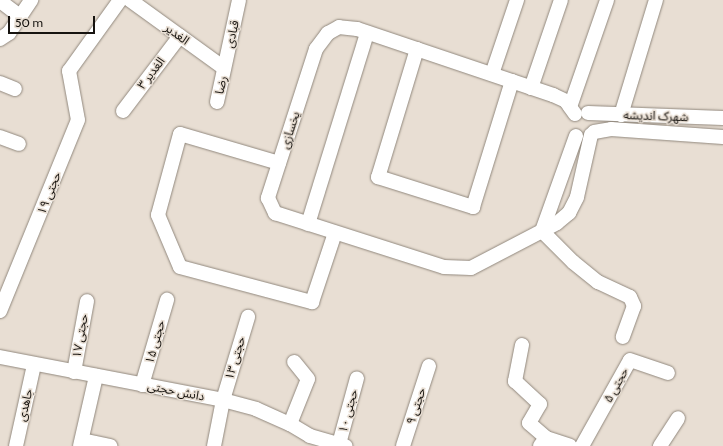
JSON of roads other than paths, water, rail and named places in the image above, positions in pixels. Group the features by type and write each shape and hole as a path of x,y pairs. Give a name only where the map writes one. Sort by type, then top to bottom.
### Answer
{"street":[{"path":"0,38 9,33 31,0"},
{"name":"حجتی ۱۹","path":"0,311 78,120 69,71 120,0"},
{"name":"الغدیر","path":"130,0 224,68"},
{"path":"492,74 517,0"},
{"path":"531,88 561,0"},
{"path":"578,111 595,119 596,123 593,133 584,138 576,136 569,126 570,121 578,111 607,0"},
{"path":"621,115 656,0"},
{"path":"0,1 20,16"},
{"name":"قبادی","path":"224,68 235,2"},
{"name":"یخسازی","path":"578,111 560,98 512,81 357,29 339,27 328,32 316,49 268,198 275,213 444,267 471,268 557,223 569,213 577,197 593,133"},
{"path":"308,224 367,33"},
{"name":"الغدیر ۳","path":"123,111 180,36"},
{"path":"417,49 378,177 473,207 512,81"},
{"name":"رضا","path":"217,102 224,68"},
{"path":"0,83 15,89"},
{"name":"شهرک اندیشه","path":"578,111 621,115 723,118"},
{"path":"665,117 665,133"},
{"name":"شهرک اندیشه","path":"593,133 611,129 723,137"},
{"path":"279,163 180,134 158,215 180,267 312,302 335,232"},
{"path":"576,136 542,231 574,262 598,282 630,297 634,306 623,337"},
{"path":"0,137 19,144"},
{"name":"حجتی ۱۵","path":"142,384 167,300"},
{"name":"حجتی ۱۷","path":"74,372 86,301"},
{"name":"حجتی ۱۳","path":"214,446 223,400 248,317"},
{"path":"522,345 515,381 540,404 529,424 543,442 570,446"},
{"name":"دانش حجتی","path":"0,357 34,365 223,400 256,409 290,424 307,441 343,445"},
{"name":"حجتی ۵","path":"582,446 630,360 668,373"},
{"path":"290,424 308,379 294,362"},
{"name":"جاهدی","path":"16,446 34,365"},
{"name":"حجتی ۹","path":"403,446 429,366"},
{"path":"96,376 81,443 110,446"},
{"name":"حجتی ۱۰","path":"343,445 357,378"},
{"path":"660,446 678,418"}]}
